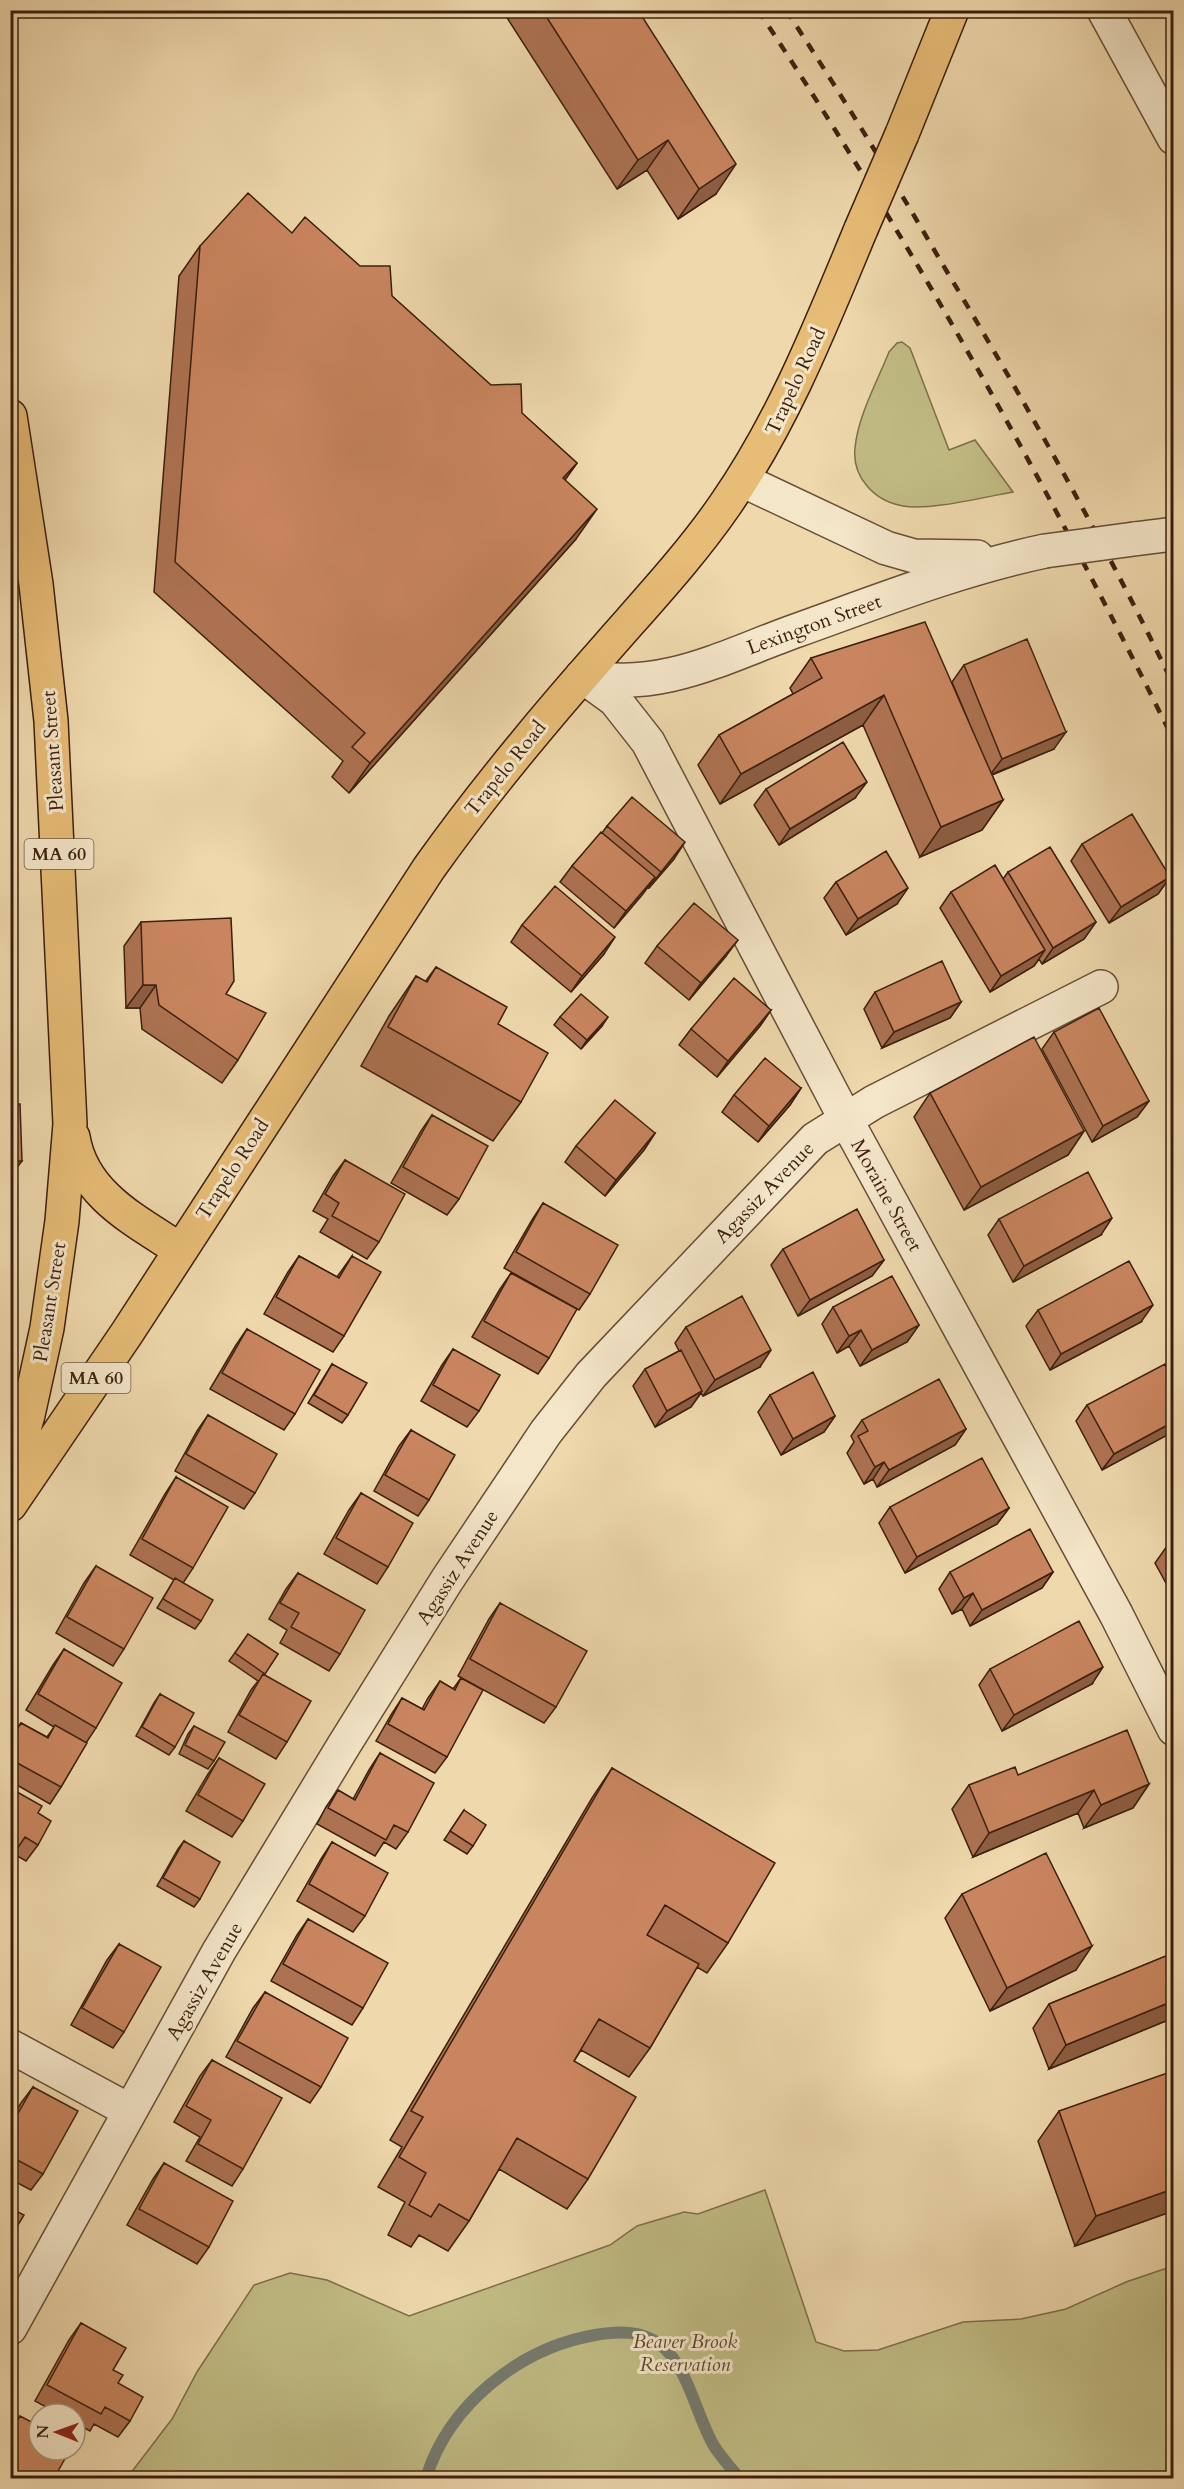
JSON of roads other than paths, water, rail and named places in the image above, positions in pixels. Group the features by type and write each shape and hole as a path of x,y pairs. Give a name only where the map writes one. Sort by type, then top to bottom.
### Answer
{"main road":[{"name":"Trapelo Road","path":"10,1505 429,868 491,783 679,565 742,480 768,438 791,392 902,134 952,10"},
{"name":"Pleasant Street","path":"10,416 36,584 51,721 70,1124 63,1209 47,1328 28,1415 10,1478"},
{"name":"Pleasant Street","path":"70,1124 81,1163 101,1193 125,1214 180,1249"}],"street":[{"path":"1104,10 1173,138"},
{"name":"Lexington Street","path":"742,480 871,542 900,552 950,558 1045,551 1173,534"},
{"name":"Lexington Street","path":"582,676 610,681 633,681 677,675 920,585 996,562 1045,551"},
{"name":"Moraine Street","path":"582,676 615,700 648,742 845,1118 1116,1614 1173,1729"},
{"name":"Agassiz Avenue","path":"10,2328 219,1951 338,1754 447,1580 546,1432 591,1375 815,1138 845,1118 1101,987"},
{"path":"10,2046 130,2111"}],"waterway":[{"path":"426,2478 437,2451 452,2426 470,2404 515,2366 540,2352 567,2342 621,2332 638,2334 654,2340 671,2355 685,2379 714,2446 739,2478"}],"railway":[{"path":"758,10 871,188 978,369 1029,461 1174,741"},
{"path":"786,10 886,169 1004,368 1092,525 1174,686"}],"park label":[{"name":"Beaver Brook Reservation","path":"685,2352"}]}
